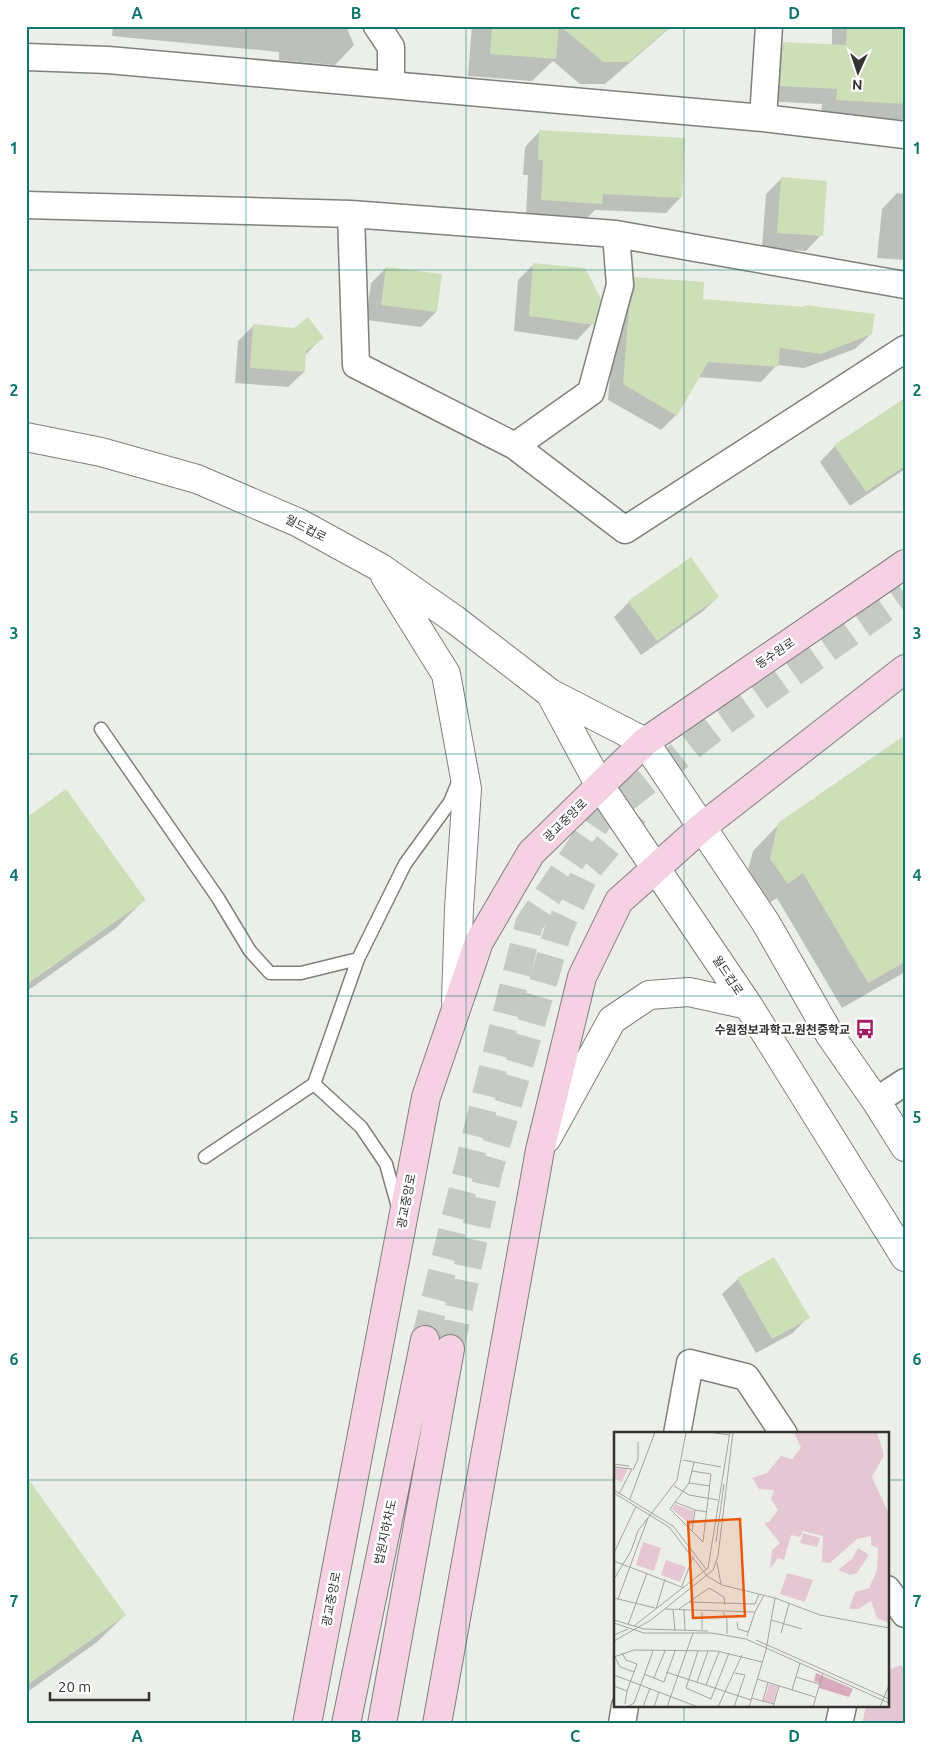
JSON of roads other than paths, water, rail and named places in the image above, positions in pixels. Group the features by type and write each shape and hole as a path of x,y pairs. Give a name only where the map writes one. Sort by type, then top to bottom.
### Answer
{"main road":[{"name":"동수원로","path":"645,742 905,564"},
{"path":"437,1724 540,1150 582,977 619,901 702,827 905,669"},
{"name":"광교중앙로","path":"307,1724 426,1097 479,942 531,853 645,742"},
{"name":"법원지하차도","path":"346,1724 425,1340"},
{"path":"382,1724 450,1349"}],"street":[{"path":"377,26 391,47 391,85"},
{"path":"763,118 769,26"},
{"path":"26,57 108,60 763,118 905,135"},
{"path":"26,206 351,214 616,234 905,285"},
{"path":"351,214 356,365 515,446 625,530 905,349"},
{"path":"515,446 591,392 620,284 616,234"},
{"name":"월드컵로","path":"26,437 101,452 197,479 299,523 381,568 454,619 550,693 645,742 766,923 830,1035 905,1147"},
{"path":"381,568 446,674 468,789 455,1012"},
{"name":"월드컵로","path":"550,693 600,786 748,1005 905,1257"},
{"path":"540,1150 612,1020 649,995 689,992 748,1005"},
{"path":"876,1101 905,1082"},
{"path":"677,1432 690,1363 746,1377 783,1432"},
{"path":"888,1590 905,1614"},
{"path":"622,1724 625,1708"},
{"path":"839,1724 843,1708"}],"lane":[{"path":"101,729 218,898 250,951 270,974 301,973 358,959"},
{"path":"205,1157 314,1084 358,959 405,864 450,802 464,769"},
{"path":"314,1084 361,1127 386,1164 402,1221"}],"tunnel":[{"path":"425,1340 529,924 599,819 713,729 905,594"},
{"path":"450,1349 488,1173 558,931 587,870 641,806"}],"place":[{"name":"수원정보과학고.원천중학교","path":"865,1029"}]}
